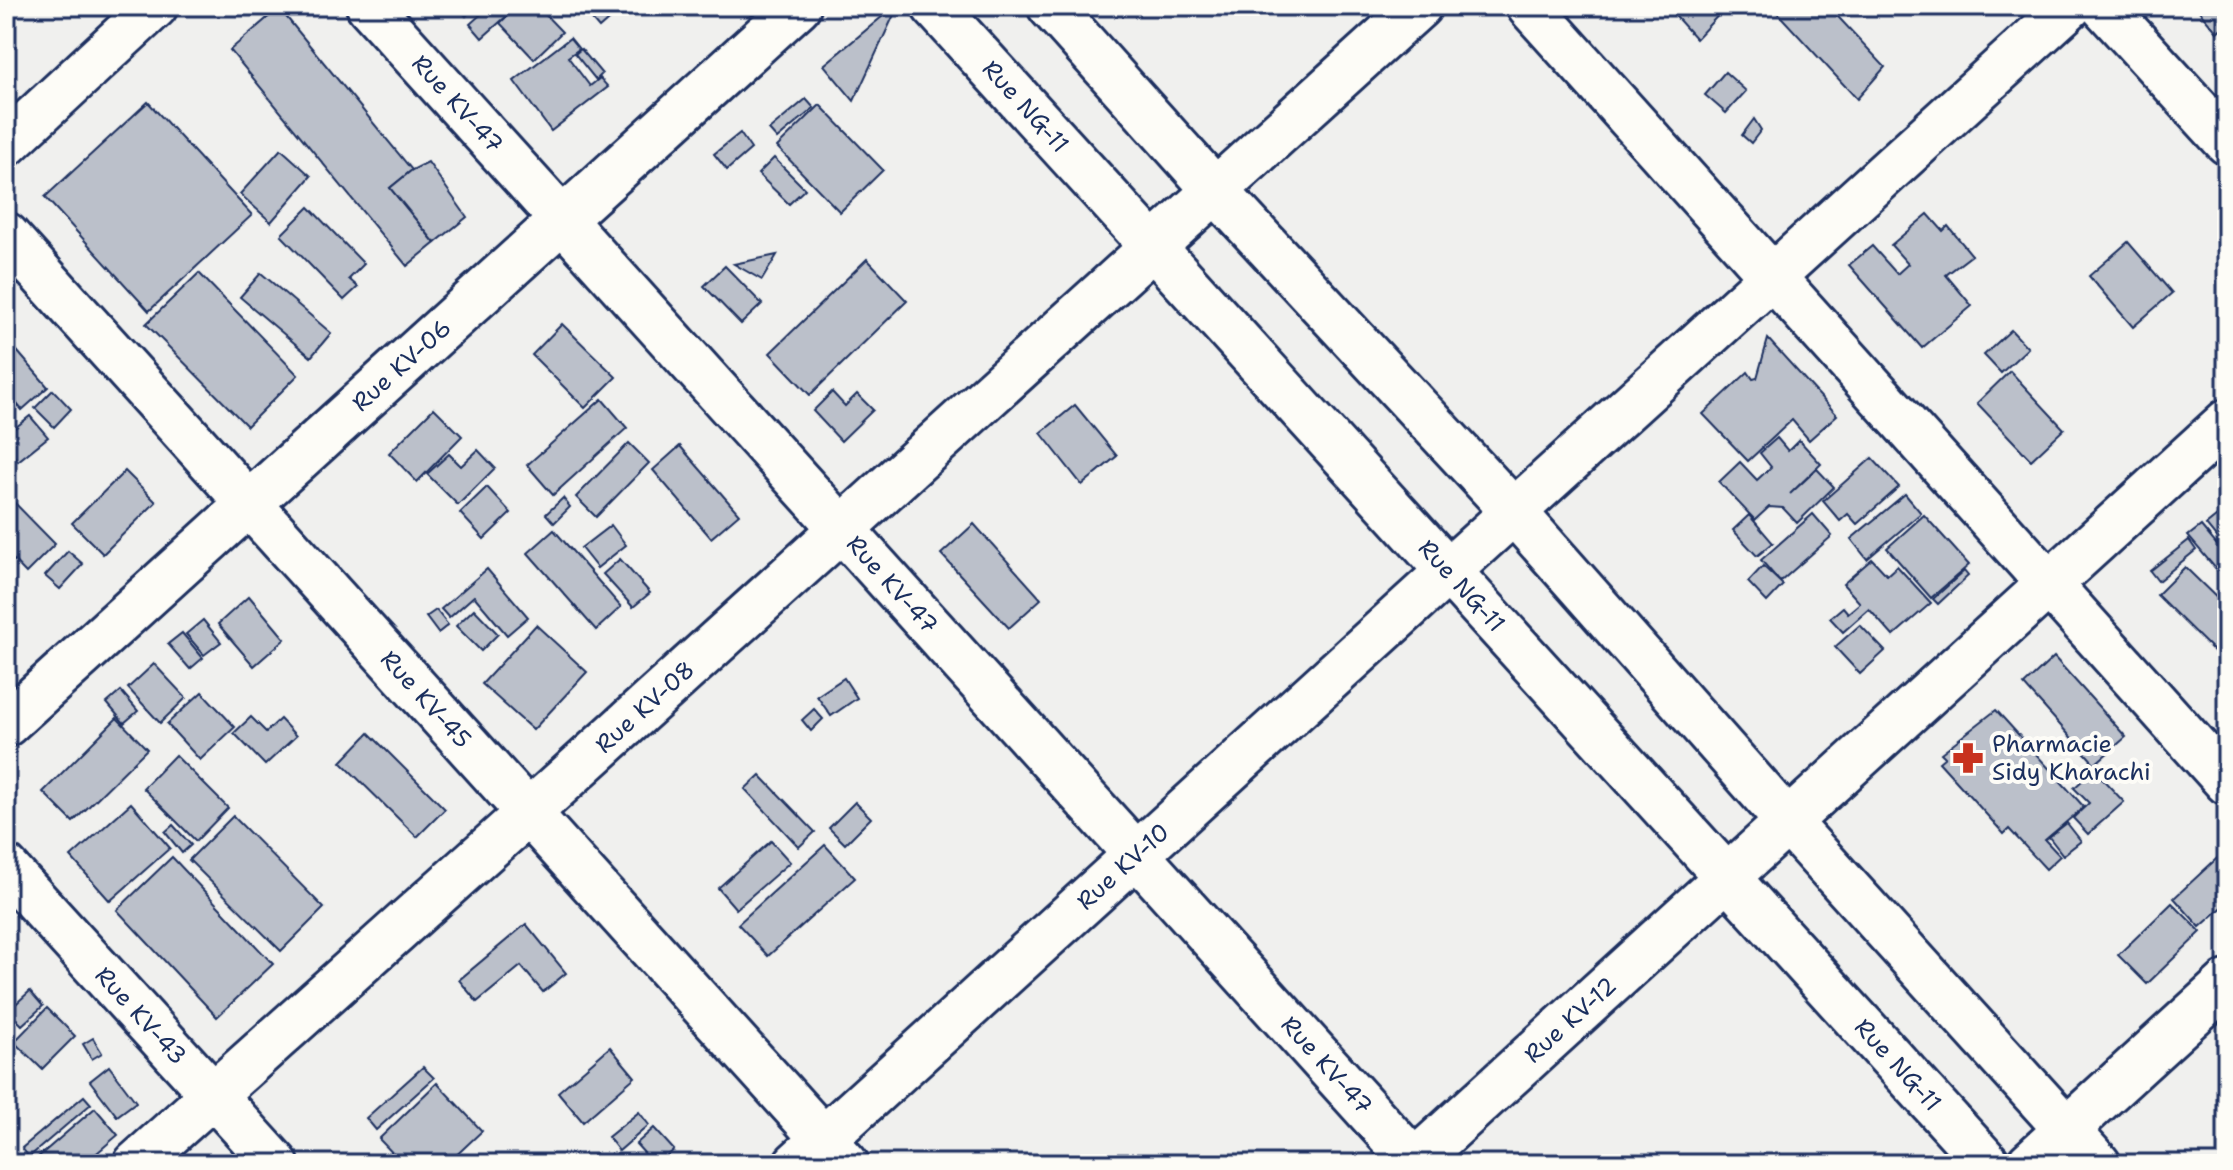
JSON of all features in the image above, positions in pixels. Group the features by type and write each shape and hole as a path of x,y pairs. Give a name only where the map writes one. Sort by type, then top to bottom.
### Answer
{"street":[{"path":"6,144 155,6"},
{"name":"Rue KV-47","path":"369,6 1414,1163"},
{"name":"Rue KV-06","path":"6,724 798,6"},
{"name":"Rue NG-11","path":"934,6 1988,1164"},
{"path":"1050,6 1216,191 1514,512 1787,821 2098,1164"},
{"name":"Rue KV-08","path":"136,1164 1419,6"},
{"path":"1529,6 2227,782"},
{"name":"Rue KV-10","path":"822,1156 1136,855 2070,6"},
{"path":"2103,6 2227,142"},
{"name":"Rue KV-45","path":"6,235 528,813 822,1156"},
{"name":"Rue KV-12","path":"1414,1163 2227,422"},
{"name":"Rue KV-43","path":"6,868 276,1164"},
{"path":"2029,1164 2227,983"}],"building":[{"path":"456,6 476,6 466,16"},
{"path":"490,6 518,6 482,38 470,24"},
{"path":"518,6 537,6 562,32 534,59 500,23"},
{"path":"580,6 624,6 599,28"},
{"path":"898,6 854,101 824,65"},
{"path":"1672,6 1726,7 1696,39 1669,9"},
{"path":"1771,6 1828,6 1885,67 1857,99"},
{"path":"2195,6 2227,6 2227,23 2217,32"},
{"path":"279,8 412,170 390,188 435,243 407,266 230,50"},
{"path":"570,38 579,49 568,57 590,86 600,78 608,87 551,131 514,81"},
{"path":"581,49 602,74 596,80 575,54"},
{"path":"1725,72 1746,91 1726,113 1705,95"},
{"path":"806,99 814,108 777,139 769,130"},
{"path":"148,102 252,215 149,311 45,197"},
{"path":"820,105 883,170 840,212 777,147"},
{"path":"1754,119 1761,130 1751,143 1742,135"},
{"path":"740,133 751,149 727,170 714,154"},
{"path":"281,149 311,176 271,222 240,194"},
{"path":"774,158 805,189 789,204 758,174"},
{"path":"428,162 467,217 435,243 390,188 412,170"},
{"path":"309,207 364,264 349,279 358,287 344,300 281,235"},
{"path":"1928,214 1943,231 1948,226 1972,255 1946,275 1972,306 1922,348 1849,265 1872,246 1897,274 1908,264 1891,245"},
{"path":"2128,242 2172,293 2133,327 2089,276"},
{"path":"777,255 762,280 734,264"},
{"path":"867,259 907,301 810,395 770,353"},
{"path":"725,266 762,304 741,324 704,286"},
{"path":"199,273 298,375 247,426 146,324"},
{"path":"261,273 331,333 311,357 240,297"},
{"path":"562,324 616,377 585,408 532,355"},
{"path":"2011,330 2028,348 2001,373 1984,355"},
{"path":"6,338 48,387 22,410 6,391"},
{"path":"1768,339 1837,415 1809,440 1792,420 1748,461 1703,414 1748,372 1753,379 1757,378"},
{"path":"2010,371 2064,429 2031,460 1977,403"},
{"path":"53,390 71,409 54,427 35,408"},
{"path":"832,392 845,406 857,394 873,410 841,441 813,411"},
{"path":"602,399 627,428 553,495 527,465"},
{"path":"1075,405 1117,456 1082,485 1041,433"},
{"path":"434,408 462,436 417,482 389,453"},
{"path":"30,416 48,437 18,461 6,445 6,435"},
{"path":"1777,438 1788,451 1799,440 1821,464 1790,494 1817,469 1834,487 1797,523 1783,508 1769,507 1755,520 1719,482 1740,462 1757,480 1771,467 1760,453"},
{"path":"629,443 649,463 596,517 576,497"},
{"path":"680,446 739,514 711,538 653,470"},
{"path":"478,450 495,468 458,505 427,474 449,454 461,466"},
{"path":"6,453 14,462 6,469"},
{"path":"1872,458 1899,487 1857,524 1848,514 1840,521 1823,501"},
{"path":"125,471 156,502 103,554 72,523"},
{"path":"487,487 511,513 484,539 460,513"},
{"path":"6,494 55,544 26,573 6,552"},
{"path":"1905,494 1921,513 1867,559 1851,539"},
{"path":"563,498 570,507 554,523 546,514"},
{"path":"2227,508 2227,551 2206,525"},
{"path":"1813,514 1832,536 1780,582 1761,560"},
{"path":"1749,515 1773,543 1757,556 1733,530"},
{"path":"1924,515 1969,565 1931,598 1887,548"},
{"path":"974,524 1041,599 1009,628 941,554"},
{"path":"611,525 626,545 597,568 581,548"},
{"path":"2201,526 2227,557 2227,582 2188,536"},
{"path":"554,530 621,607 596,630 528,553"},
{"path":"2189,540 2196,550 2158,581 2150,571"},
{"path":"68,551 83,564 60,589 45,576"},
{"path":"620,559 650,593 633,607 603,574"},
{"path":"1872,559 1887,575 1897,566 1931,603 1893,636 1869,609 1843,632 1830,618 1843,607 1848,613 1860,603 1843,584"},
{"path":"1763,566 1783,585 1767,602 1748,582"},
{"path":"2185,567 2227,608 2227,664 2157,595"},
{"path":"487,569 528,617 507,635 474,596 449,618 441,609"},
{"path":"1964,571 1968,576 1938,604 1933,599"},
{"path":"249,596 285,639 254,666 218,624"},
{"path":"474,609 498,634 481,651 456,626"},
{"path":"436,610 448,625 438,633 426,617"},
{"path":"203,620 221,642 204,655 186,634"},
{"path":"536,625 587,672 533,730 482,684"},
{"path":"1860,625 1885,651 1860,674 1835,647"},
{"path":"182,633 203,658 190,669 168,644"},
{"path":"2054,657 2126,737 2095,764 2024,685"},
{"path":"154,664 186,698 160,723 128,688"},
{"path":"844,678 857,698 831,716 817,696"},
{"path":"121,691 138,711 124,723 107,703"},
{"path":"202,692 235,727 200,760 167,724"},
{"path":"814,709 823,719 811,731 802,720"},
{"path":"1996,710 2084,807 2045,840 2060,856 2046,869 2009,829 2004,834 1939,762 1945,757 1941,753"},
{"path":"251,717 266,732 280,719 296,736 265,765 234,733"},
{"path":"117,718 147,749 73,822 43,792"},
{"path":"369,733 445,809 417,837 341,762"},
{"path":"175,755 228,808 196,841 143,788"},
{"path":"2094,770 2124,802 2088,834 2073,818 2089,803 2074,788"},
{"path":"760,775 815,832 799,847 745,789"},
{"path":"855,802 871,818 845,844 829,828"},
{"path":"131,803 170,848 110,901 71,857"},
{"path":"233,816 324,908 281,951 189,860"},
{"path":"2067,823 2081,841 2063,855 2049,837"},
{"path":"173,825 191,845 182,853 165,832"},
{"path":"771,841 790,862 736,909 718,888"},
{"path":"825,845 855,878 768,956 738,924"},
{"path":"2227,849 2227,903 2200,927 2174,898"},
{"path":"172,857 273,964 217,1017 117,910"},
{"path":"2172,903 2201,932 2147,984 2118,955"},
{"path":"526,924 566,973 543,992 521,966 477,1002 459,980"},
{"path":"30,991 43,1006 22,1025 8,1011"},
{"path":"47,1008 75,1036 42,1069 14,1042"},
{"path":"93,1038 102,1053 92,1059 83,1044"},
{"path":"610,1047 635,1077 583,1122 558,1092"},
{"path":"109,1066 136,1102 117,1116 90,1081"},
{"path":"423,1067 434,1078 376,1130 366,1118"},
{"path":"437,1083 482,1131 447,1164 403,1164 379,1139"},
{"path":"84,1096 91,1104 29,1157 22,1148"},
{"path":"95,1108 118,1135 84,1164 30,1164"},
{"path":"639,1112 649,1125 619,1151 608,1137"},
{"path":"654,1128 674,1150 658,1164 654,1164 636,1144"}],"place":[{"name":"Pharmacie Sidy Kharachi","path":"1968,758"}]}
